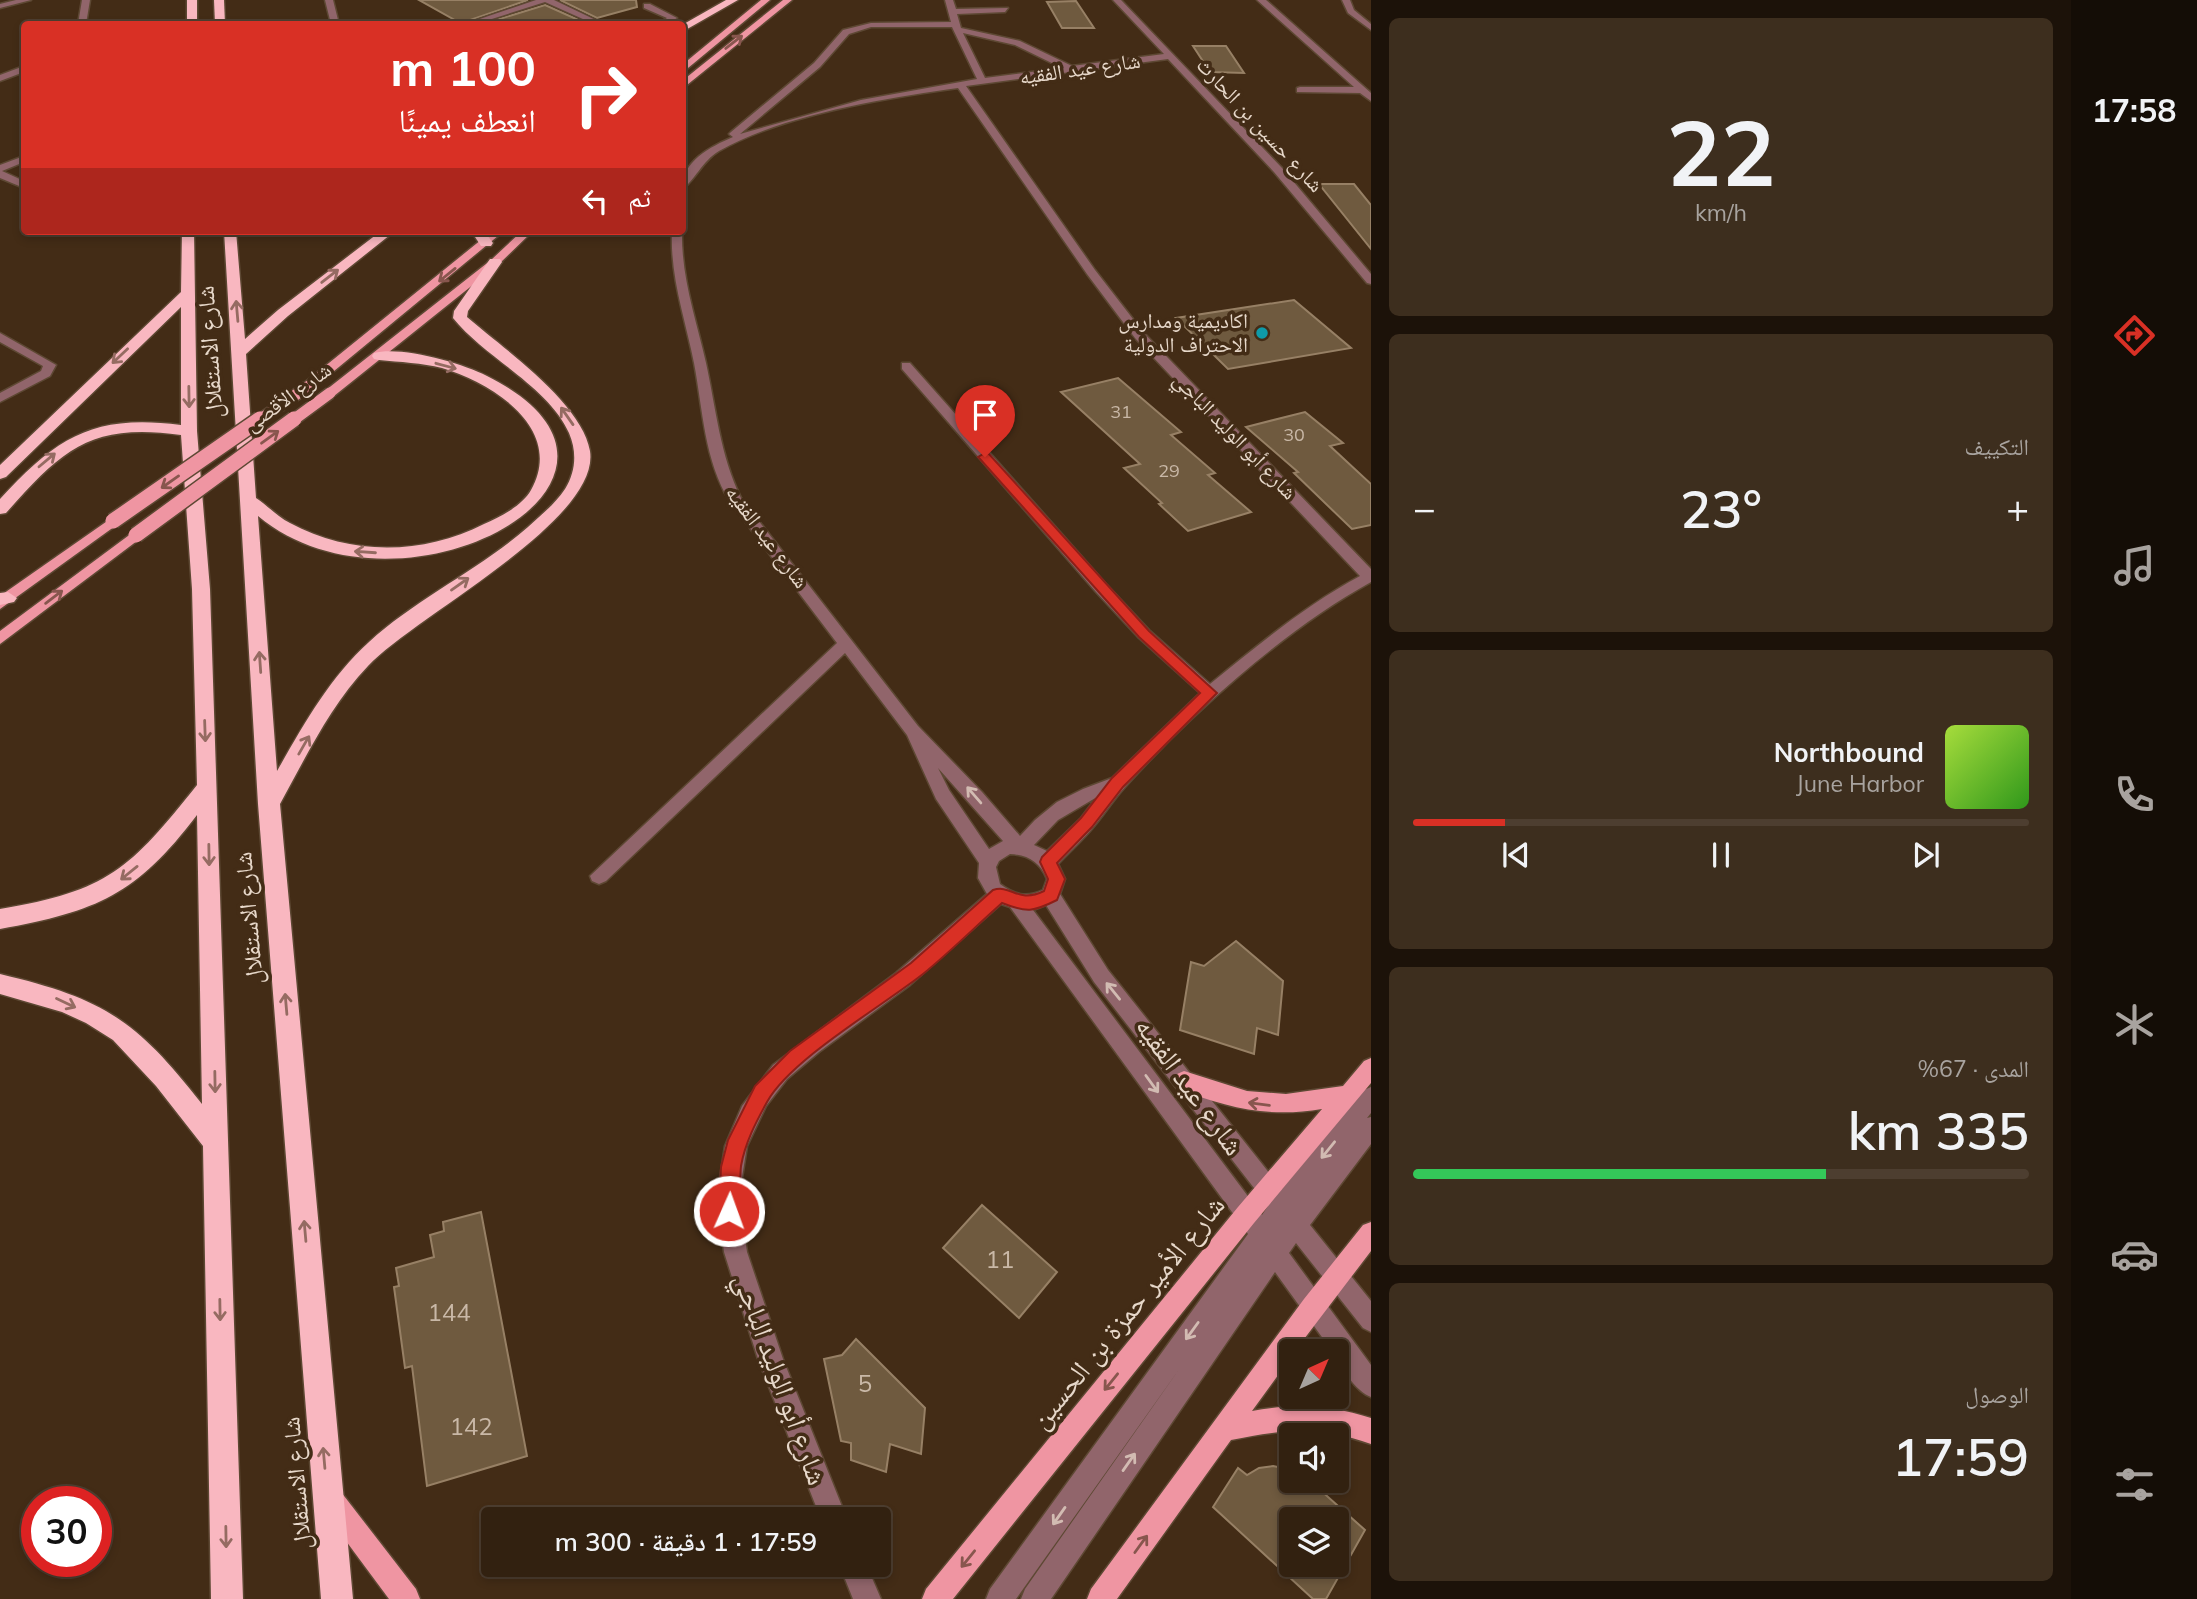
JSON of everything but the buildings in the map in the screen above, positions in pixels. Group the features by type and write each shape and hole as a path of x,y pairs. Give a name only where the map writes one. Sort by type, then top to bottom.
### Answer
{"highway":[{"path":"192,0 192,21"},
{"path":"219,0 220,21"},
{"path":"686,27 733,0"},
{"name":"شارع الاستقلال","path":"188,235 189,430 201,589 227,1599"},
{"name":"شارع الاستقلال","path":"230,235 269,804 337,1599"},
{"path":"240,351 283,313 384,235"},
{"path":"480,235 486,243"},
{"path":"269,804 333,695 351,671 386,638 542,523 574,488 583,467 581,446 573,424 562,408 460,318 461,311 495,262"},
{"path":"0,474 188,293"},
{"path":"250,501 284,526 320,542 358,553 413,553 449,545 484,532 514,514 539,491 549,464 548,440 532,416 511,396 481,378 452,366 418,359 379,356"},
{"path":"0,509 52,455 85,436 131,426 189,430"},
{"path":"0,919 77,902 123,880 153,853 207,787"},
{"path":"0,984 56,998 109,1023 148,1058 216,1142"}],"main road":[{"path":"686,66 766,0"},
{"path":"686,83 788,0"},
{"name":"شارع الأقصى","path":"3,600 307,387 495,235"},
{"name":"شارع الأقصى","path":"0,639 379,356 495,262 524,235"},
{"path":"1184,1081 1240,1102 1295,1105 1361,1095 1371,1068"},
{"name":"شارع الأمير حمزة بن الحسين","path":"936,1599 1246,1215 1282,1206"},
{"path":"1101,1599 1312,1307 1371,1233"},
{"path":"1224,1429 1296,1415 1322,1416 1371,1431"},
{"path":"327,1495 406,1599"}],"street":[{"path":"0,5 27,0"},
{"path":"82,21 86,0"},
{"path":"329,0 334,21"},
{"path":"478,21 545,0 593,21"},
{"path":"949,0 956,27 983,82"},
{"name":"شارع حسين بن الحارث","path":"1117,0 1278,170 1371,281"},
{"path":"1261,0 1371,98"},
{"path":"1346,0 1351,11 1371,29"},
{"path":"647,6 673,18 668,21"},
{"path":"952,12 1005,10"},
{"path":"715,149 817,65 846,32 853,28 871,25 956,27 1020,42 1036,48 1072,70"},
{"name":"شارع عيد الفقيه","path":"686,180 699,161 715,149 762,129 842,107 983,82 1169,56"},
{"path":"0,78 21,70"},
{"name":"شارع أبو الوليد الباجي","path":"961,86 1091,272 1139,335 1370,576 1285,632 1210,693 1118,783 1087,823 1048,862"},
{"path":"1300,90 1363,90"},
{"path":"0,171 21,160"},
{"path":"0,171 21,183"},
{"name":"شارع عيد الفقيه","path":"677,235 681,280 700,365 712,441 724,478 735,499 912,730 976,797 1019,848"},
{"path":"0,337 50,365 46,373 0,398"},
{"path":"906,366 1101,589 1144,634 1210,693"},
{"path":"599,876 847,642"},
{"name":"شارع عيد الفقيه","path":"912,730 942,794 988,862"},
{"name":"شارع أبو الوليد الباجي","path":"1019,848 1061,807 1079,797 1118,783"},
{"path":"1019,848 1040,855 1048,862 1056,879 1051,895 1033,904 1008,899 987,880 988,862 998,850 1019,848"},
{"name":"شارع عيد الفقيه","path":"1051,895 1101,976 1371,1320"},
{"name":"شارع عيد الفقيه","path":"1008,899 1123,1043 1371,1385"},
{"name":"شارع أبو الوليد الباجي","path":"829,1507 774,1373 736,1256 728,1196 738,1140 762,1093 778,1073 1008,899"},
{"path":"1123,1043 1144,1030"},
{"path":"1035,1599 1268,1245 1282,1206 1361,1095"},
{"path":"1282,1206 1371,1127"},
{"path":"1000,1599 1268,1245"},
{"path":"858,1577 867,1599"}],"place":[{"name":"اكاديمية ومدارس الاحتراف الدولية","path":"1262,333"}],"route":[{"path":"729,1211 731,1167 738,1140 748,1115 778,1073 917,968 999,895 1022,904 1043,901 1051,895 1056,879 1048,862 1087,823 1118,783 1210,693 1144,634 1101,589 985,457"}]}
